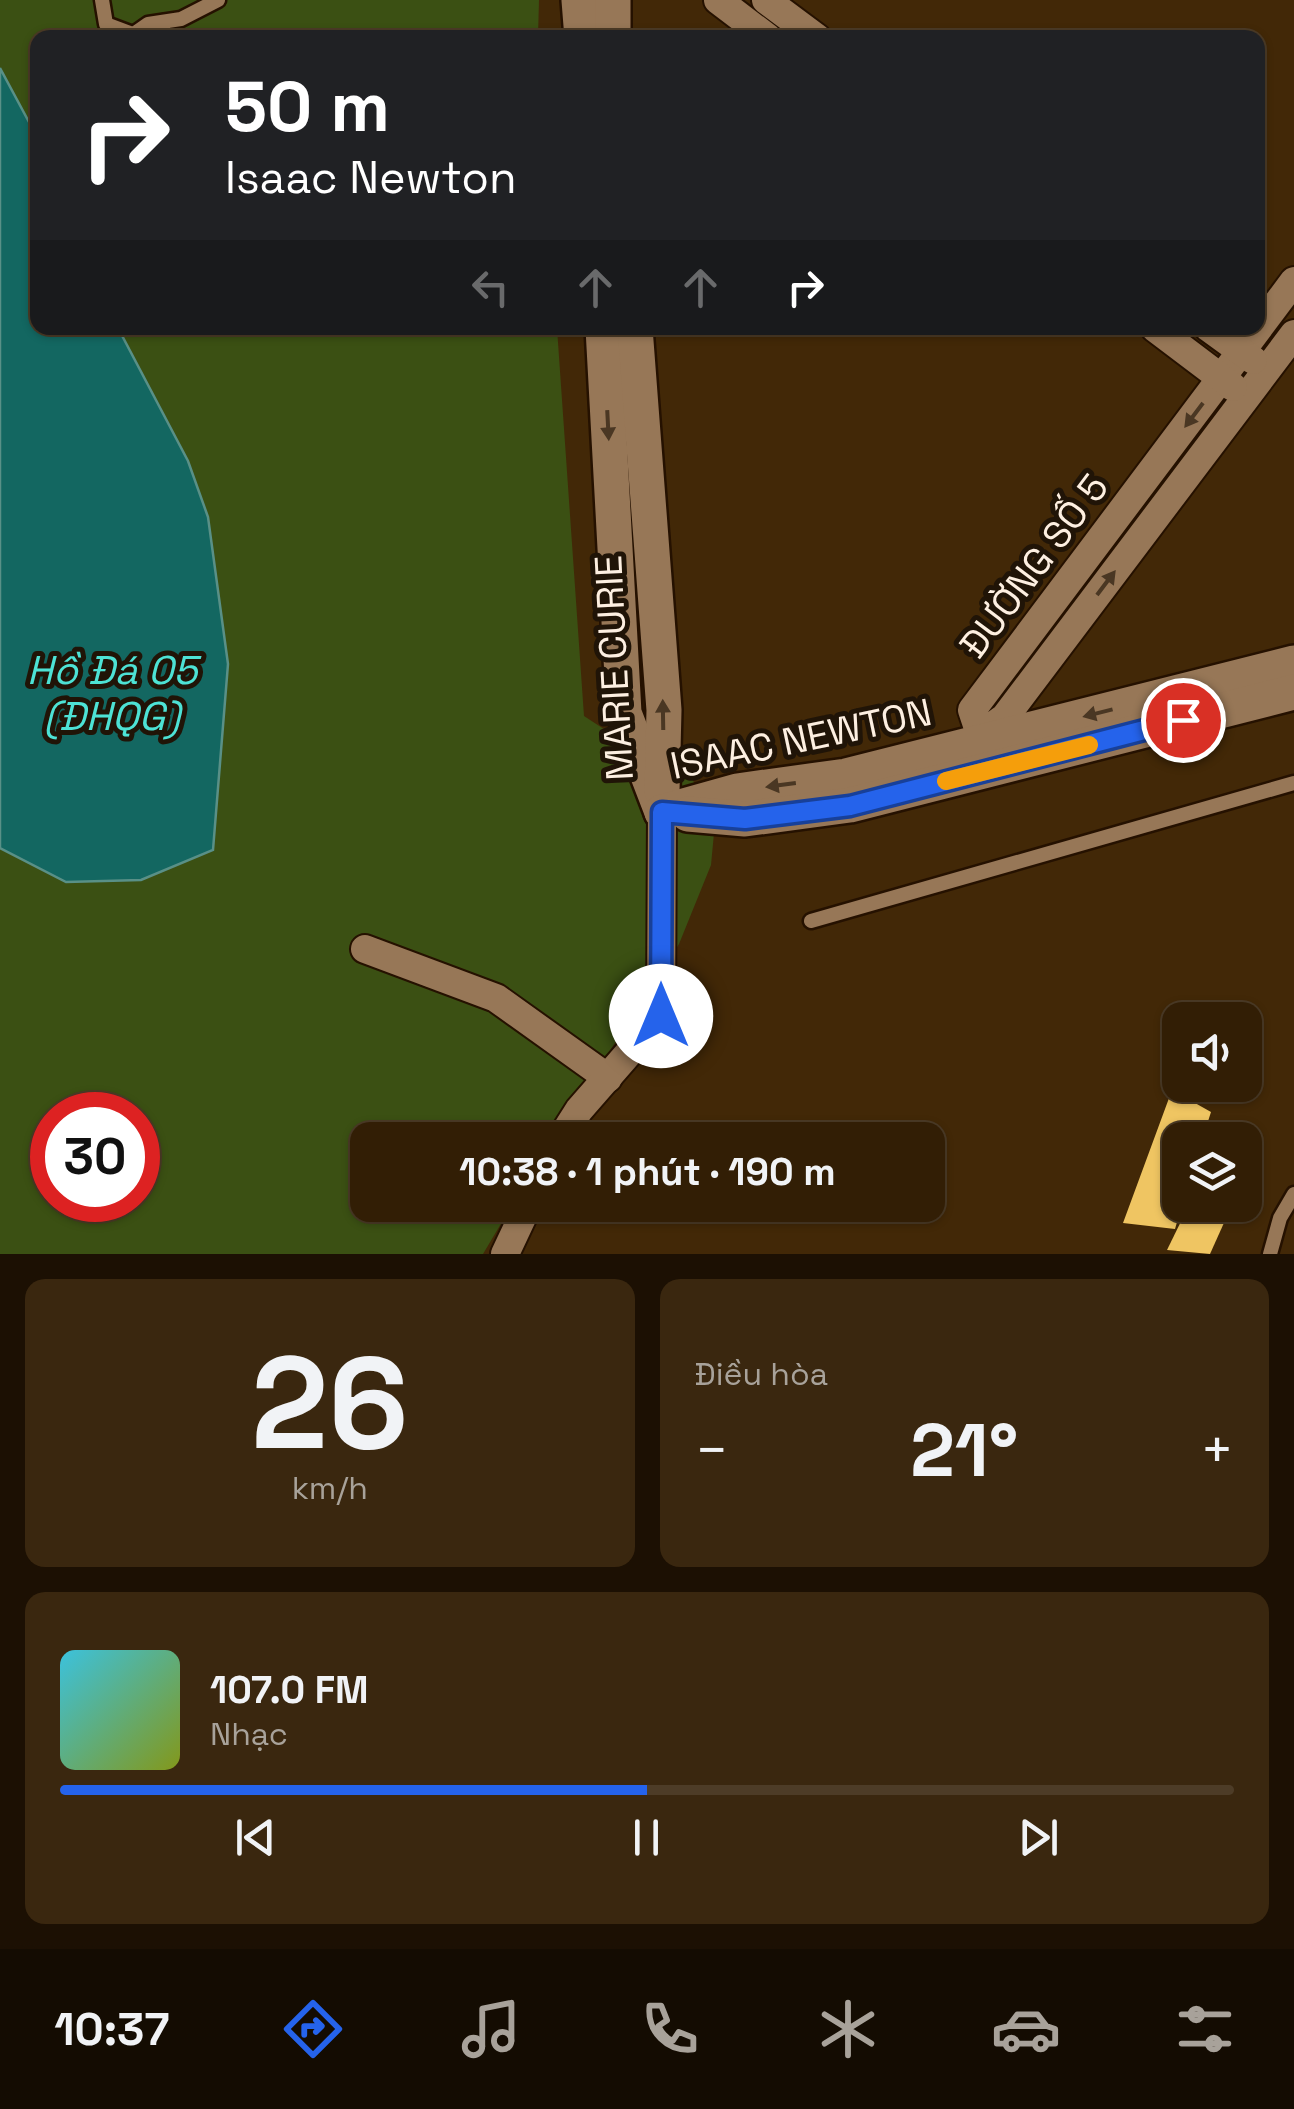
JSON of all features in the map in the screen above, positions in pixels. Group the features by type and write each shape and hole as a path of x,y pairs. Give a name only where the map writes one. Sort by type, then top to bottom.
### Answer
{"street":[{"path":"579,0 581,30"},
{"path":"612,30 613,0"},
{"path":"718,0 757,30"},
{"path":"766,0 806,30"},
{"name":"ĐƯỜNG SỐ 5","path":"1265,320 1294,281"},
{"name":"ĐƯỜNG SỐ 5","path":"1254,335 972,710 978,728 996,727 1005,717 1294,334"},
{"name":"MARIE CURIE","path":"603,335 624,712 662,812"},
{"name":"MARIE CURIE","path":"636,335 664,710 662,812"},
{"path":"1164,335 1246,397"},
{"path":"1218,335 1266,370"},
{"name":"ISAAC NEWTON","path":"662,812 737,791 846,776 1294,663"},
{"name":"ISAAC NEWTON","path":"662,812 745,819 850,806 1294,692"},
{"path":"574,1122 661,1016 662,812"},
{"path":"365,949 496,998 608,1078"},
{"path":"505,1254 520,1222"}],"lane":[{"path":"102,0 106,24 119,30"},
{"path":"163,30 218,0"},
{"path":"811,921 1294,783"},
{"path":"1270,1254 1280,1218 1294,1194"}],"green space":[{"path":"0,0 539,0 538,30 30,30 30,124 0,68"},
{"path":"122,335 557,335 584,716 636,750 688,774 716,812 711,865 679,944 564,1122 350,1122 350,1222 502,1222 483,1254 0,1254 0,848 66,882 141,880 228,664 208,517 188,461"}],"water":[{"name":"Hồ Đá 05 (ĐHQG)","path":"0,68 30,124 30,335 122,335 188,461 208,517 228,664 213,850 141,880 66,882 0,848"}],"building":[{"path":"1168,1102 1193,1102 1211,1112 1208,1122 1162,1122 1162,1222 1177,1222 1175,1229 1123,1223"},
{"path":"1181,1222 1224,1222 1210,1254 1167,1250"}],"slow traffic":[{"path":"946,781 1089,745"}],"route":[{"path":"661,1016 662,812 745,819 850,806 1183,720"}]}
